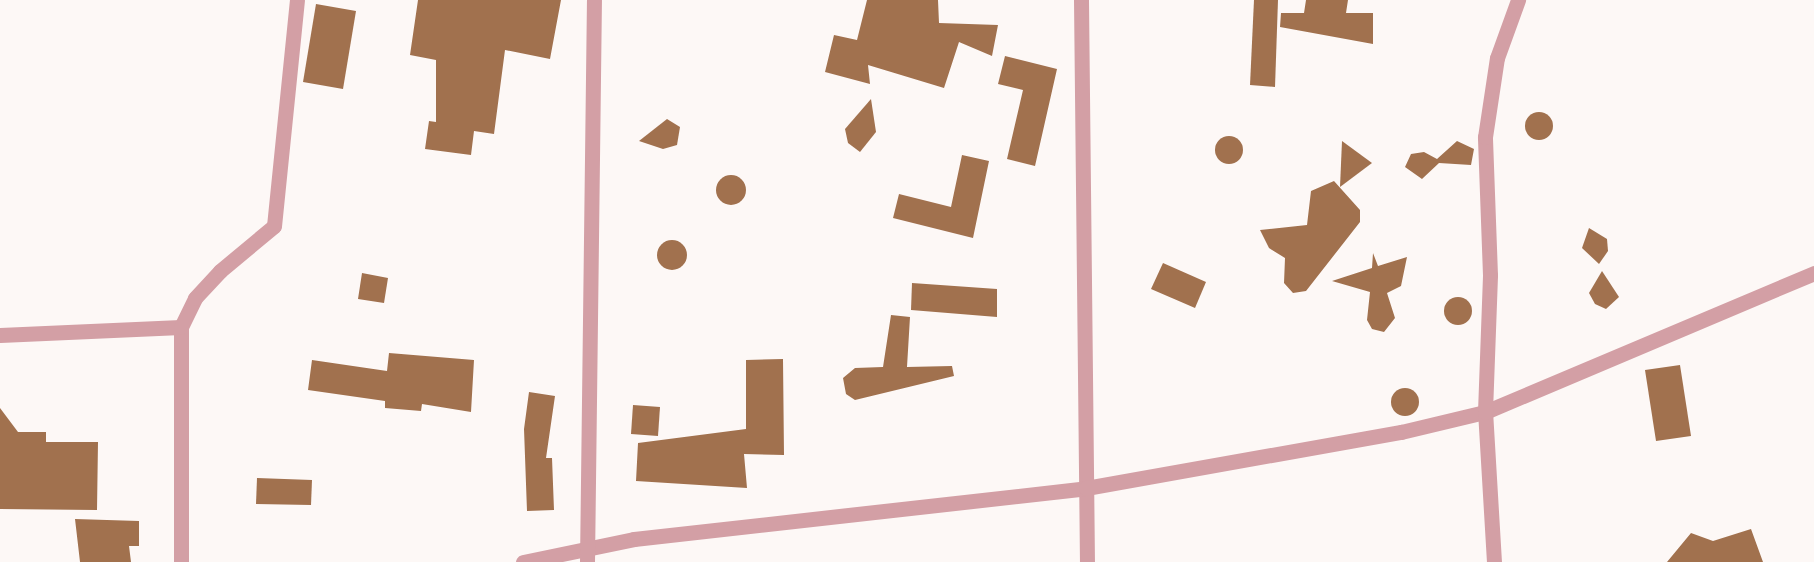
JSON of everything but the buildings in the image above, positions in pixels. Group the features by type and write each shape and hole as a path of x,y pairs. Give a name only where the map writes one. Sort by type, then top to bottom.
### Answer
{"street":[{"path":"181,562 181,327 208,285 274,226 297,0"},
{"path":"587,555 594,0"},
{"path":"1081,0 1087,562"},
{"path":"1494,562 1485,412 1490,275 1485,137 1497,58 1518,0"},
{"path":"524,562 1086,489 1485,412 1814,273"},
{"path":"0,335 181,327"}]}
